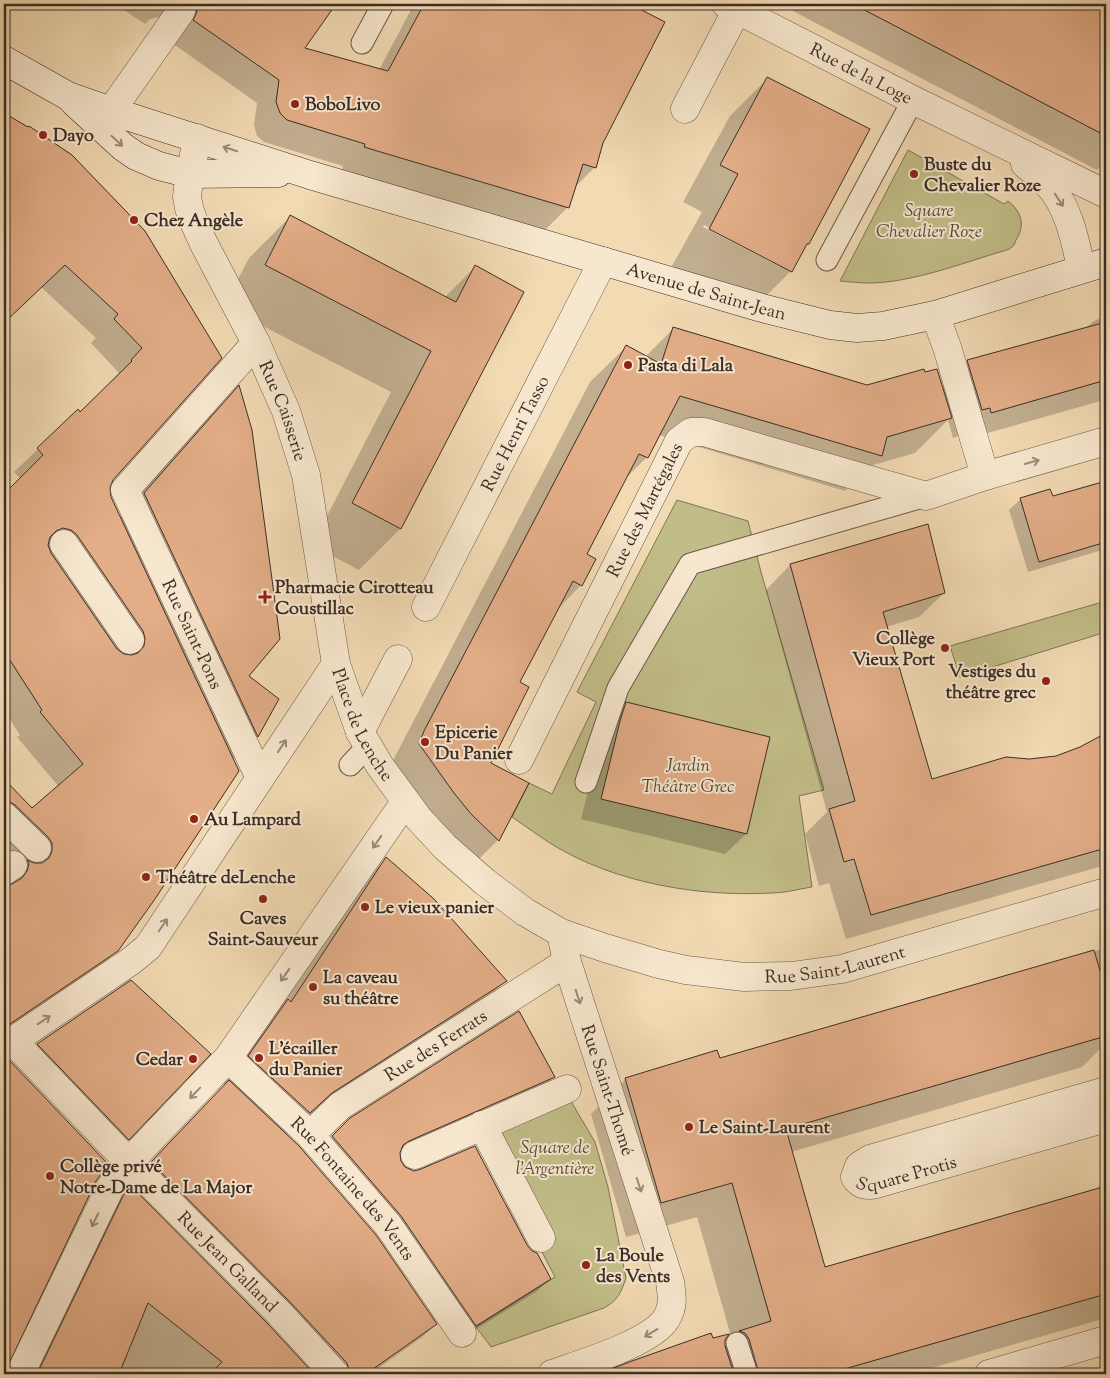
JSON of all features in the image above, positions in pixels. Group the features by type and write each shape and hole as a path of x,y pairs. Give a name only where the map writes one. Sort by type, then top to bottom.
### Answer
{"street":[{"name":"Rue de la Loge","path":"734,6 913,100 1106,194"},
{"path":"685,109 734,6"},
{"path":"111,111 181,11"},
{"path":"4,60 68,96 197,138"},
{"path":"68,96 123,147 136,156 160,166 190,174"},
{"name":"Rue Caisserie","path":"197,138 187,197 193,220 256,343 286,411 306,475 336,664"},
{"name":"Avenue de Saint-Jean","path":"197,138 310,175 762,308 830,325 857,328 874,327 935,315 1094,265"},
{"name":"Rue de la Loge","path":"999,143 1047,183 1063,206 1076,244 1094,265"},
{"name":"Avenue de Saint-Jean","path":"190,174 264,172 310,175"},
{"name":"Rue Henri Tasso","path":"426,607 603,261"},
{"path":"935,315 947,347 985,476"},
{"name":"Rue Saint-Pons","path":"256,343 125,490 260,778"},
{"name":"Rue des Martégales","path":"519,760 679,441 690,432 704,432 926,496"},
{"path":"926,496 985,476 1106,441"},
{"path":"64,544 130,640"},
{"path":"364,739 398,659"},
{"name":"Place de Lenche","path":"20,1374 110,1188 129,1162 228,1058 405,802 364,739 336,664"},
{"name":"Place de Lenche","path":"8,1044 131,961 148,947 336,664"},
{"path":"405,802 445,847 485,882 525,912 561,933"},
{"path":"4,816 37,848"},
{"name":"Rue Saint-Laurent","path":"561,933 605,948 686,970 744,977 792,976 842,969 1106,892"},
{"name":"Rue Saint-Thomé","path":"552,1374 631,1344 655,1332 666,1319 672,1305 670,1282 566,962 561,933"},
{"name":"Rue des Ferrats","path":"310,1135 340,1106 566,962"},
{"name":"Rue Jean Galland","path":"8,1044 279,1313 335,1374"},
{"name":"Rue Fontaine des Vents","path":"228,1058 310,1135 388,1225 462,1333"},
{"path":"415,1154 567,1089"},
{"name":"Square Protis","path":"1106,1091 870,1159 859,1166 855,1177 862,1184 876,1184 1106,1118"},
{"path":"482,1125 541,1238"},
{"path":"989,1374 1106,1340"}],"lane":[{"path":"362,43 384,4"},
{"path":"827,260 913,100"},
{"path":"586,782 618,688 690,564 926,496"},
{"path":"350,765 364,739"},
{"path":"737,1343 747,1374"}],"green space":[{"name":"Square Chevalier Roze","path":"908,150 1004,204 1008,201 1016,209 1021,219 1021,229 1013,246 1006,250 920,276 871,283 840,281"},
{"name":"Jardin Théâtre Grec","path":"677,500 748,521 824,790 799,796 812,887 781,892 743,894 715,893 658,885 603,869 577,858 553,845 512,817 529,783 552,794 596,702 577,692"},
{"path":"1106,601 1106,632 960,677 950,646"},
{"name":"Square de l'Argentière","path":"569,1098 595,1142 608,1187 626,1278 618,1296 604,1308 491,1347 476,1327 555,1277 542,1252 493,1134"}],"building":[{"path":"195,4 336,4 305,48 388,71 424,4 630,4 665,22 603,143 596,168 583,164 569,208 364,147 365,144 287,120 280,113 276,102 279,80 193,20 197,12"},
{"path":"853,4 1106,4 1106,136 997,79"},
{"path":"767,77 870,129 809,244 807,244 792,272 709,229 738,174 720,165"},
{"path":"4,113 29,126 72,155 145,231 222,358 113,480 110,488 111,497 239,771 155,899 118,951 4,1028 4,886 22,878 29,864 27,860 34,863 42,863 49,858 52,851 52,843 15,805 4,801 4,779 32,808 83,764 40,712 42,710 4,651 4,494 43,455 37,448 78,409 80,412 132,361 142,348 114,319 118,314 65,265 4,323","holes":["63,528 71,530 77,535 143,631 145,638 144,646 138,653 132,655 124,654 117,649 51,553 48,545 50,537 56,531"]},
{"path":"290,215 456,302 475,265 524,292 401,529 352,503 431,351 265,265"},
{"path":"1106,322 1106,380 991,413 990,408 982,410 967,360"},
{"path":"673,327 867,385 924,369 925,372 937,369 952,418 887,437 882,456 680,396 648,458 639,454 587,554 596,559 582,586 573,581 520,682 529,687 491,763 529,783 499,841 471,814 419,744 424,731 626,345 661,364"},
{"path":"239,385 252,430 280,639 249,676 279,699 258,737 144,493"},
{"path":"1106,481 1106,542 1039,562 1020,498 1050,489 1053,496"},
{"path":"928,524 945,593 883,612 932,779 1006,757 1029,759 1056,756 1080,747 1106,733 1106,848 871,915 854,859 844,862 829,809 855,801 790,564"},
{"path":"626,702 770,737 747,834 601,799"},
{"path":"386,857 434,899 507,981 332,1093 310,1113 248,1056 288,999 291,1002"},
{"path":"1094,950 1106,991 1106,1036 786,1129 825,1267 1106,1186 1106,1294 827,1374 759,1374 749,1339 745,1333 739,1331 771,1321 732,1183 661,1203 625,1078 717,1050 720,1058"},
{"path":"131,980 211,1054 129,1140 37,1044"},
{"path":"519,1011 555,1077 409,1141 403,1145 400,1153 401,1161 405,1167 414,1171 475,1146 527,1245 532,1251 537,1253 551,1279 476,1326 401,1216 332,1136 350,1118"},
{"path":"10,1061 108,1164 96,1181 4,1374 4,1062"},
{"path":"229,1080 299,1146 376,1235 437,1324 366,1374 350,1374 347,1363 290,1302 151,1162"},
{"path":"131,1186 268,1324 314,1374 210,1374 222,1362 148,1303 119,1374 37,1374 123,1196"},
{"path":"711,1333 713,1338 729,1334 725,1340 725,1346 734,1374 607,1374 606,1371"}],"place":[{"name":"BoboLivo","path":"295,104"},
{"name":"Dayo","path":"43,135"},
{"name":"Buste du Chevalier Roze","path":"914,174"},
{"name":"Chez Angèle","path":"134,220"},
{"name":"Pasta di Lala","path":"628,365"},
{"name":"Pharmacie Cirotteau Coustillac","path":"265,597"},
{"name":"Collège Vieux Port","path":"945,648"},
{"name":"Vestiges du théâtre grec","path":"1046,681"},
{"name":"Epicerie Du Panier","path":"425,742"},
{"name":"Au Lampard","path":"194,819"},
{"name":"Théâtre deLenche","path":"146,877"},
{"name":"Caves Saint-Sauveur","path":"263,899"},
{"name":"Le vieux panier","path":"365,907"},
{"name":"La caveau su théâtre","path":"313,987"},
{"name":"L'écailler du Panier","path":"259,1058"},
{"name":"Cedar","path":"193,1059"},
{"name":"Le Saint-Laurent","path":"689,1127"},
{"name":"Collège privé Notre-Dame de La Major","path":"50,1176"},
{"name":"La Boule des Vents","path":"586,1265"}]}
